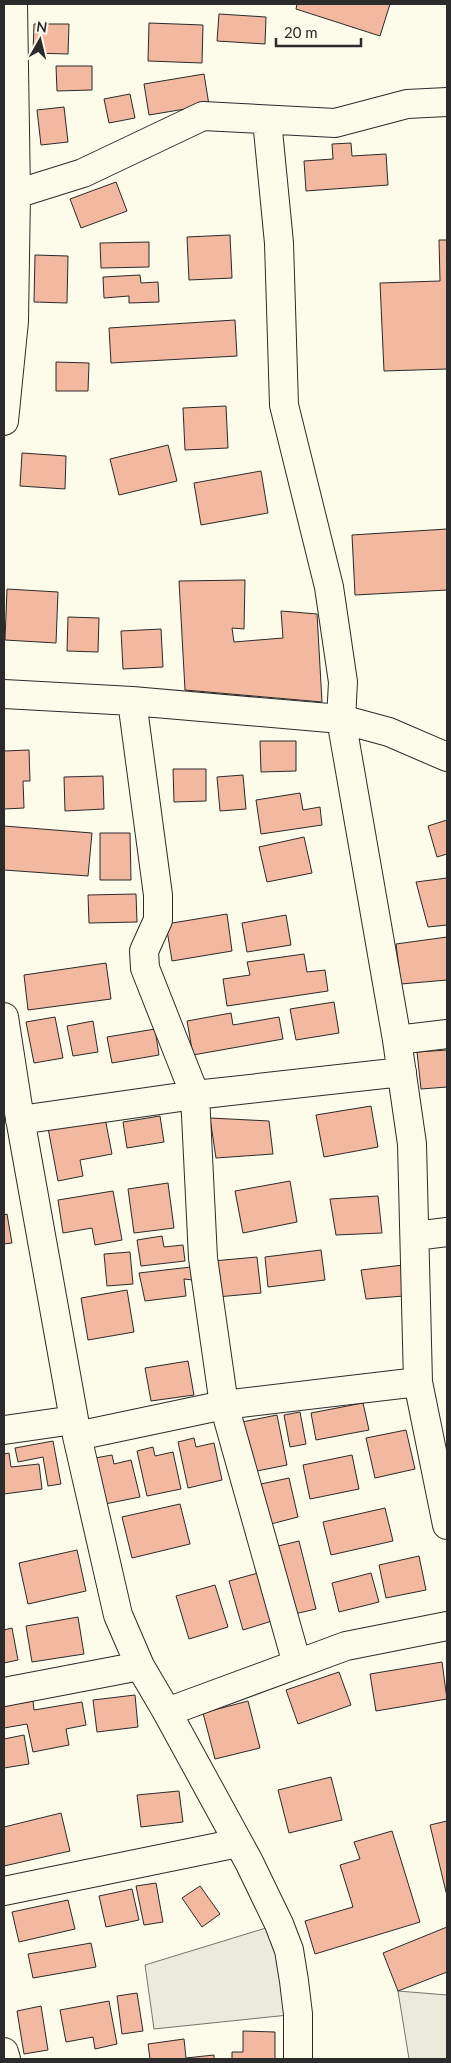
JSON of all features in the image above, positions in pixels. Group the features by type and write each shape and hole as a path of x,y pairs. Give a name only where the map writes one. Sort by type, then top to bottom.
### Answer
{"street":[{"path":"4,421 16,194 9,102 13,4"},
{"path":"16,194 83,173 204,116 335,123 407,104 447,102"},
{"path":"268,120 279,243 284,405 329,587 343,682 341,719 402,1072 412,1144 418,1382 447,1524"},
{"path":"4,694 132,701 341,719 389,732 447,757"},
{"path":"132,701 158,894 158,920 144,951 145,968 195,1095 203,1258 224,1405 297,1664"},
{"path":"4,1017 14,1112 76,1428 118,1615 140,1666 167,1712 280,1924 289,1950 298,2014 298,2059"},
{"path":"397,1040 447,1034"},
{"path":"14,1112 195,1095 402,1072"},
{"path":"415,1236 447,1232"},
{"path":"4,1430 76,1428 224,1405 418,1382"},
{"path":"167,1712 346,1646 447,1626"},
{"path":"4,1692 140,1666"},
{"path":"4,1891 238,1843"},
{"path":"4,2052 6,2059"}],"shaded area":[{"path":"279,1924 298,2014 154,2029 145,1965"},
{"path":"398,1991 447,1995 447,2059 409,2059"}],"building":[{"path":"297,4 390,4 380,36 296,9"},
{"path":"219,14 266,17 265,44 217,41"},
{"path":"149,23 203,25 202,63 148,61"},
{"path":"34,24 69,24 68,54 33,53"},
{"path":"56,66 92,66 92,90 57,91"},
{"path":"204,74 209,105 149,115 144,84"},
{"path":"130,94 135,118 109,123 104,99"},
{"path":"64,107 68,142 41,145 37,110"},
{"path":"351,143 352,156 386,154 388,185 306,191 304,161 333,159 332,144"},
{"path":"116,182 127,211 81,228 70,199"},
{"path":"230,235 232,278 189,280 187,237"},
{"path":"439,240 447,240 447,369 384,371 380,283 440,281"},
{"path":"149,242 149,267 101,268 100,243"},
{"path":"35,255 68,256 67,303 34,302"},
{"path":"140,275 141,283 158,282 159,302 129,303 129,296 104,298 103,277"},
{"path":"235,320 237,356 111,363 109,328"},
{"path":"56,362 89,363 88,391 56,391"},
{"path":"226,406 228,448 185,450 183,408"},
{"path":"168,445 177,481 119,495 110,459"},
{"path":"22,453 66,456 65,489 20,486"},
{"path":"261,471 268,513 201,525 194,483"},
{"path":"447,529 447,590 355,595 352,535"},
{"path":"245,580 244,629 232,628 234,642 283,638 281,611 317,614 322,702 185,690 179,581"},
{"path":"7,589 58,592 56,643 5,640"},
{"path":"68,617 99,618 98,652 67,651"},
{"path":"161,629 163,667 123,669 121,631"},
{"path":"260,741 296,741 296,771 261,772"},
{"path":"29,750 30,781 23,781 24,808 4,809 4,751"},
{"path":"173,769 206,769 206,801 174,802"},
{"path":"243,775 246,809 220,811 217,777"},
{"path":"103,776 104,809 65,811 64,777"},
{"path":"300,793 303,810 320,807 322,825 261,834 256,800"},
{"path":"447,820 447,854 437,857 428,826"},
{"path":"4,826 92,833 88,876 4,870"},
{"path":"100,833 130,833 131,880 100,880"},
{"path":"304,837 312,873 267,882 259,847"},
{"path":"447,878 447,925 428,927 416,882"},
{"path":"136,894 137,922 89,923 88,895"},
{"path":"227,914 232,951 172,961 166,924"},
{"path":"286,915 291,945 247,952 242,923"},
{"path":"447,937 447,980 401,984 396,944"},
{"path":"304,954 307,972 325,970 328,991 227,1006 223,979 250,975 247,962"},
{"path":"106,963 111,999 28,1010 24,975"},
{"path":"334,1002 339,1033 296,1040 290,1009"},
{"path":"231,1013 233,1025 279,1017 283,1039 193,1055 187,1021"},
{"path":"55,1017 63,1058 34,1063 26,1022"},
{"path":"93,1021 98,1052 73,1056 67,1026"},
{"path":"155,1029 159,1055 112,1063 107,1037"},
{"path":"447,1050 447,1087 421,1089 417,1052"},
{"path":"371,1106 378,1147 324,1157 316,1115"},
{"path":"160,1116 164,1142 127,1148 123,1122"},
{"path":"105,1118 112,1154 80,1160 83,1176 58,1181 48,1128"},
{"path":"210,1118 269,1121 273,1154 216,1158"},
{"path":"290,1181 297,1222 243,1233 235,1191"},
{"path":"168,1183 174,1228 134,1233 128,1189"},
{"path":"113,1191 122,1240 95,1245 92,1228 63,1233 58,1200"},
{"path":"378,1196 382,1233 336,1235 330,1199"},
{"path":"7,1214 12,1243 4,1244 4,1215"},
{"path":"162,1236 164,1247 183,1245 185,1261 141,1266 137,1240"},
{"path":"321,1250 325,1280 268,1287 265,1257"},
{"path":"130,1252 133,1284 107,1286 104,1254"},
{"path":"257,1257 261,1293 217,1297 213,1261"},
{"path":"403,1265 404,1296 366,1299 361,1270"},
{"path":"191,1267 193,1280 184,1279 186,1296 145,1301 139,1273"},
{"path":"127,1290 134,1332 88,1340 81,1298"},
{"path":"188,1361 194,1395 151,1401 145,1368"},
{"path":"363,1403 369,1430 316,1440 311,1413"},
{"path":"300,1412 306,1444 290,1447 284,1415"},
{"path":"277,1415 287,1465 252,1472 242,1422"},
{"path":"406,1430 415,1469 375,1478 366,1438"},
{"path":"194,1438 196,1447 214,1443 222,1480 188,1488 178,1442"},
{"path":"53,1441 61,1484 48,1486 43,1457 18,1462 15,1448"},
{"path":"153,1447 155,1456 173,1452 181,1489 147,1496 137,1451"},
{"path":"9,1453 11,1467 39,1464 42,1489 4,1494 4,1454"},
{"path":"112,1455 114,1464 131,1460 140,1497 105,1504 95,1458"},
{"path":"352,1455 359,1489 310,1499 303,1465"},
{"path":"289,1478 298,1517 271,1524 261,1484"},
{"path":"180,1504 190,1544 132,1558 122,1517"},
{"path":"385,1508 393,1541 331,1555 323,1522"},
{"path":"299,1541 316,1609 290,1615 274,1547"},
{"path":"77,1550 86,1591 28,1604 19,1563"},
{"path":"419,1556 426,1590 386,1598 379,1565"},
{"path":"258,1573 272,1621 243,1630 229,1581"},
{"path":"371,1573 379,1602 339,1612 332,1583"},
{"path":"215,1585 228,1627 189,1639 176,1596"},
{"path":"78,1617 84,1654 32,1662 26,1626"},
{"path":"12,1628 18,1660 4,1663 4,1630"},
{"path":"442,1662 447,1699 376,1711 370,1674"},
{"path":"339,1672 351,1705 298,1724 286,1690"},
{"path":"135,1695 138,1727 97,1732 93,1700"},
{"path":"33,1701 34,1710 82,1702 86,1725 66,1729 69,1745 33,1752 27,1724 4,1728 4,1706"},
{"path":"248,1701 260,1748 215,1759 203,1713"},
{"path":"24,1735 29,1764 4,1768 4,1739"},
{"path":"331,1777 342,1820 289,1833 278,1790"},
{"path":"179,1791 183,1822 141,1827 137,1795"},
{"path":"61,1813 70,1851 4,1866 4,1827"},
{"path":"447,1821 447,1896 430,1825"},
{"path":"392,1831 420,1922 315,1954 305,1921 353,1907 340,1865 360,1859 354,1842"},
{"path":"156,1883 163,1922 144,1925 136,1886"},
{"path":"200,1886 220,1914 202,1927 182,1898"},
{"path":"132,1889 139,1920 106,1927 99,1896"},
{"path":"68,1900 75,1929 19,1942 12,1912"},
{"path":"447,1927 447,1972 398,1991 383,1953"},
{"path":"91,1943 96,1967 33,1978 28,1954"},
{"path":"137,1993 143,2031 122,2034 117,1996"},
{"path":"109,2001 117,2044 95,2049 93,2037 66,2042 60,2010"},
{"path":"41,2006 48,2050 24,2054 17,2011"},
{"path":"243,2031 275,2032 275,2059 232,2059 232,2052 243,2052"},
{"path":"184,2039 186,2058 214,2055 214,2059 150,2059 148,2044"}]}
